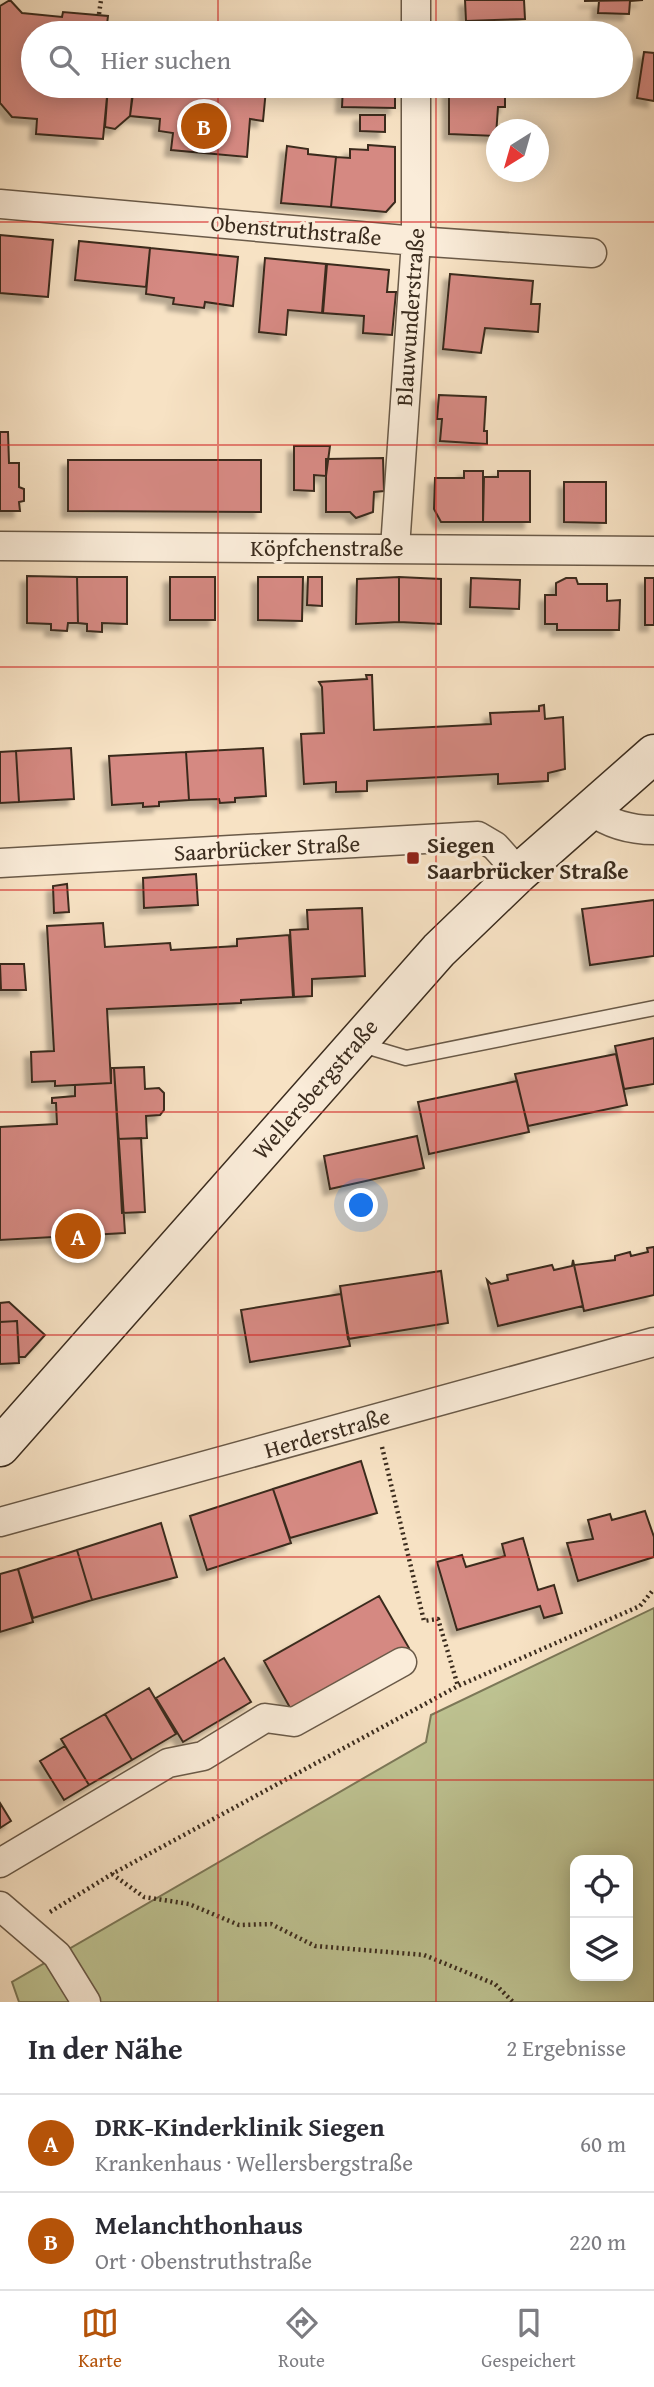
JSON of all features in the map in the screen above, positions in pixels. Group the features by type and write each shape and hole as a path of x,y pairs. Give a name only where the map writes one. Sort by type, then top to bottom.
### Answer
{"street":[{"path":"416,0 416,21"},
{"name":"Blauwunderstraße","path":"395,548 416,241 416,98"},
{"name":"Obenstruthstraße","path":"0,204 416,241 592,253"},
{"name":"Köpfchenstraße","path":"0,546 654,551"},
{"name":"Wellersbergstraße","path":"0,1447 354,1042 439,950 519,873 654,754"},
{"path":"590,810 605,821 637,830 654,830"},
{"name":"Saarbrücker Straße","path":"0,863 478,836 495,846 519,873"},
{"name":"Herderstraße","path":"0,1522 177,1476 375,1418 654,1342"},
{"path":"0,1863 167,1763 203,1756 265,1718 294,1723 401,1662"},
{"path":"0,1906 57,1955 79,1998"}],"lane":[{"path":"354,1042 406,1058 654,1008"}],"path":[{"path":"99,14 102,0"},
{"path":"375,1418 424,1620 438,1619 458,1686"},
{"path":"25,1927 112,1874 458,1686 640,1606 654,1589"},
{"path":"112,1874 145,1897 189,1903 239,1925 271,1924 315,1946 424,1955 495,1984 513,2002"}],"green space":[{"path":"654,1608 654,2002 19,2002 12,1982 426,1742 431,1715"}],"building":[{"path":"10,0 22,13 62,17 63,12 108,16 107,21 21,21 21,98 107,98 103,139 36,134 37,119 12,117 0,103 0,6"},
{"path":"465,0 524,0 525,19 466,21"},
{"path":"643,0 630,1 629,14 598,13 599,1 584,1"},
{"path":"644,52 654,53 654,101 637,98"},
{"path":"107,98 132,98 130,116 115,129 105,127"},
{"path":"132,98 265,98 263,121 250,119 247,157 171,150 173,133 159,131 160,119 130,116"},
{"path":"342,98 395,98 395,108 342,107"},
{"path":"449,98 505,98 505,107 498,107 497,119 486,119 486,136 449,134"},
{"path":"360,115 385,115 385,132 360,131"},
{"path":"368,145 395,147 395,202 386,212 331,207 336,157 350,158 350,149 368,150"},
{"path":"287,146 308,149 308,154 336,157 331,207 281,203"},
{"path":"0,235 53,240 48,297 0,293"},
{"path":"79,241 150,248 146,287 75,280"},
{"path":"150,248 238,257 233,306 205,302 204,308 173,304 174,298 146,294"},
{"path":"265,258 326,264 322,313 288,310 286,335 259,332"},
{"path":"327,264 389,270 387,292 396,292 392,335 363,333 364,316 323,313"},
{"path":"450,274 533,281 531,304 540,304 538,332 485,328 481,353 443,349"},
{"path":"439,395 486,397 484,431 487,431 487,444 440,441 442,419 437,419"},
{"path":"0,432 8,432 9,463 19,463 19,487 24,489 24,501 19,502 20,511 0,511"},
{"path":"294,446 330,446 326,476 314,475 314,491 294,490"},
{"path":"383,458 384,491 374,492 373,512 356,518 350,512 326,512 326,459"},
{"path":"68,460 261,460 261,512 68,511"},
{"path":"464,471 483,471 483,522 441,522 434,509 435,478 464,478"},
{"path":"498,471 530,471 530,522 483,522 484,477 498,477"},
{"path":"564,482 606,482 606,523 564,522"},
{"path":"27,576 77,577 78,623 68,623 67,631 51,630 51,624 27,623"},
{"path":"77,577 127,577 127,624 102,623 102,632 87,631 87,624 78,623"},
{"path":"170,577 215,577 215,620 170,620"},
{"path":"258,577 303,577 302,621 258,620"},
{"path":"308,577 322,577 322,606 307,605"},
{"path":"399,577 441,579 441,624 399,622"},
{"path":"399,577 399,622 356,624 357,579"},
{"path":"471,578 520,580 519,609 470,607"},
{"path":"566,578 576,578 578,584 607,584 607,601 620,600 619,630 557,630 557,624 545,624 545,595 556,595 556,583"},
{"path":"645,578 654,578 654,625 645,625"},
{"path":"366,675 372,675 374,730 491,724 490,713 539,711 539,706 544,705 545,719 563,717 565,769 548,773 548,781 498,784 498,774 367,781 367,791 336,792 336,782 304,784 301,734 324,733 322,687 319,682 367,679"},
{"path":"71,748 74,799 19,802 16,751"},
{"path":"263,748 266,796 235,798 235,802 220,803 219,799 189,800 186,752"},
{"path":"16,751 19,802 0,803 0,752"},
{"path":"186,752 189,800 159,802 159,806 143,807 143,803 112,805 109,756"},
{"path":"196,874 198,905 144,908 143,878"},
{"path":"67,884 69,912 54,913 53,886"},
{"path":"654,900 654,956 590,965 582,909"},
{"path":"362,908 365,976 312,979 312,996 294,997 290,930 308,929 307,910"},
{"path":"103,923 105,947 170,943 171,950 237,946 237,939 289,935 293,997 241,1000 241,1003 107,1009 111,1083 55,1086 55,1081 32,1082 31,1052 54,1051 47,926"},
{"path":"0,964 24,964 26,990 1,990"},
{"path":"654,1038 654,1084 624,1089 615,1046"},
{"path":"616,1054 627,1105 528,1126 515,1074"},
{"path":"144,1067 145,1089 159,1088 164,1093 164,1110 160,1115 146,1116 147,1138 118,1139 114,1068"},
{"path":"111,1068 114,1068 125,1233 0,1240 0,1127 57,1124 56,1103 52,1103 52,1098 75,1096 75,1085 111,1083"},
{"path":"517,1081 529,1132 429,1154 418,1102"},
{"path":"417,1136 424,1168 330,1189 324,1156"},
{"path":"141,1138 145,1212 122,1213 118,1139"},
{"path":"654,1247 654,1295 584,1311 574,1265 615,1260 615,1256 630,1252 631,1256 648,1252 647,1248"},
{"path":"573,1260 583,1306 498,1326 487,1280 491,1284 508,1280 507,1275 552,1265 554,1270 572,1266"},
{"path":"441,1271 448,1323 348,1339 340,1286"},
{"path":"341,1294 350,1346 250,1362 241,1310"},
{"path":"9,1302 45,1335 25,1357 19,1357 17,1321 0,1322 0,1303"},
{"path":"17,1321 19,1363 0,1364 0,1322"},
{"path":"361,1461 377,1513 290,1538 273,1489"},
{"path":"273,1489 291,1543 207,1570 190,1516"},
{"path":"645,1511 654,1537 654,1557 578,1581 567,1543 593,1539 588,1520 610,1514 612,1520"},
{"path":"161,1523 177,1577 92,1600 77,1550"},
{"path":"523,1538 538,1590 554,1585 562,1613 544,1618 540,1606 457,1630 437,1562 462,1555 466,1567 505,1556 502,1544"},
{"path":"77,1550 92,1600 33,1618 18,1569"},
{"path":"18,1569 33,1622 0,1632 0,1574"},
{"path":"379,1596 409,1648 293,1713 264,1661"},
{"path":"224,1658 251,1702 183,1742 156,1698"},
{"path":"149,1688 176,1734 132,1760 105,1714"},
{"path":"105,1714 132,1760 89,1785 61,1739"},
{"path":"65,1746 89,1785 64,1800 40,1761"},
{"path":"0,1803 11,1821 0,1828"}],"place":[{"name":"Melanchthonhaus","path":"204,126"},
{"name":"Siegen Saarbrücker Straße","path":"413,858"},
{"name":"DRK-Kinderklinik Siegen","path":"78,1236"}]}
